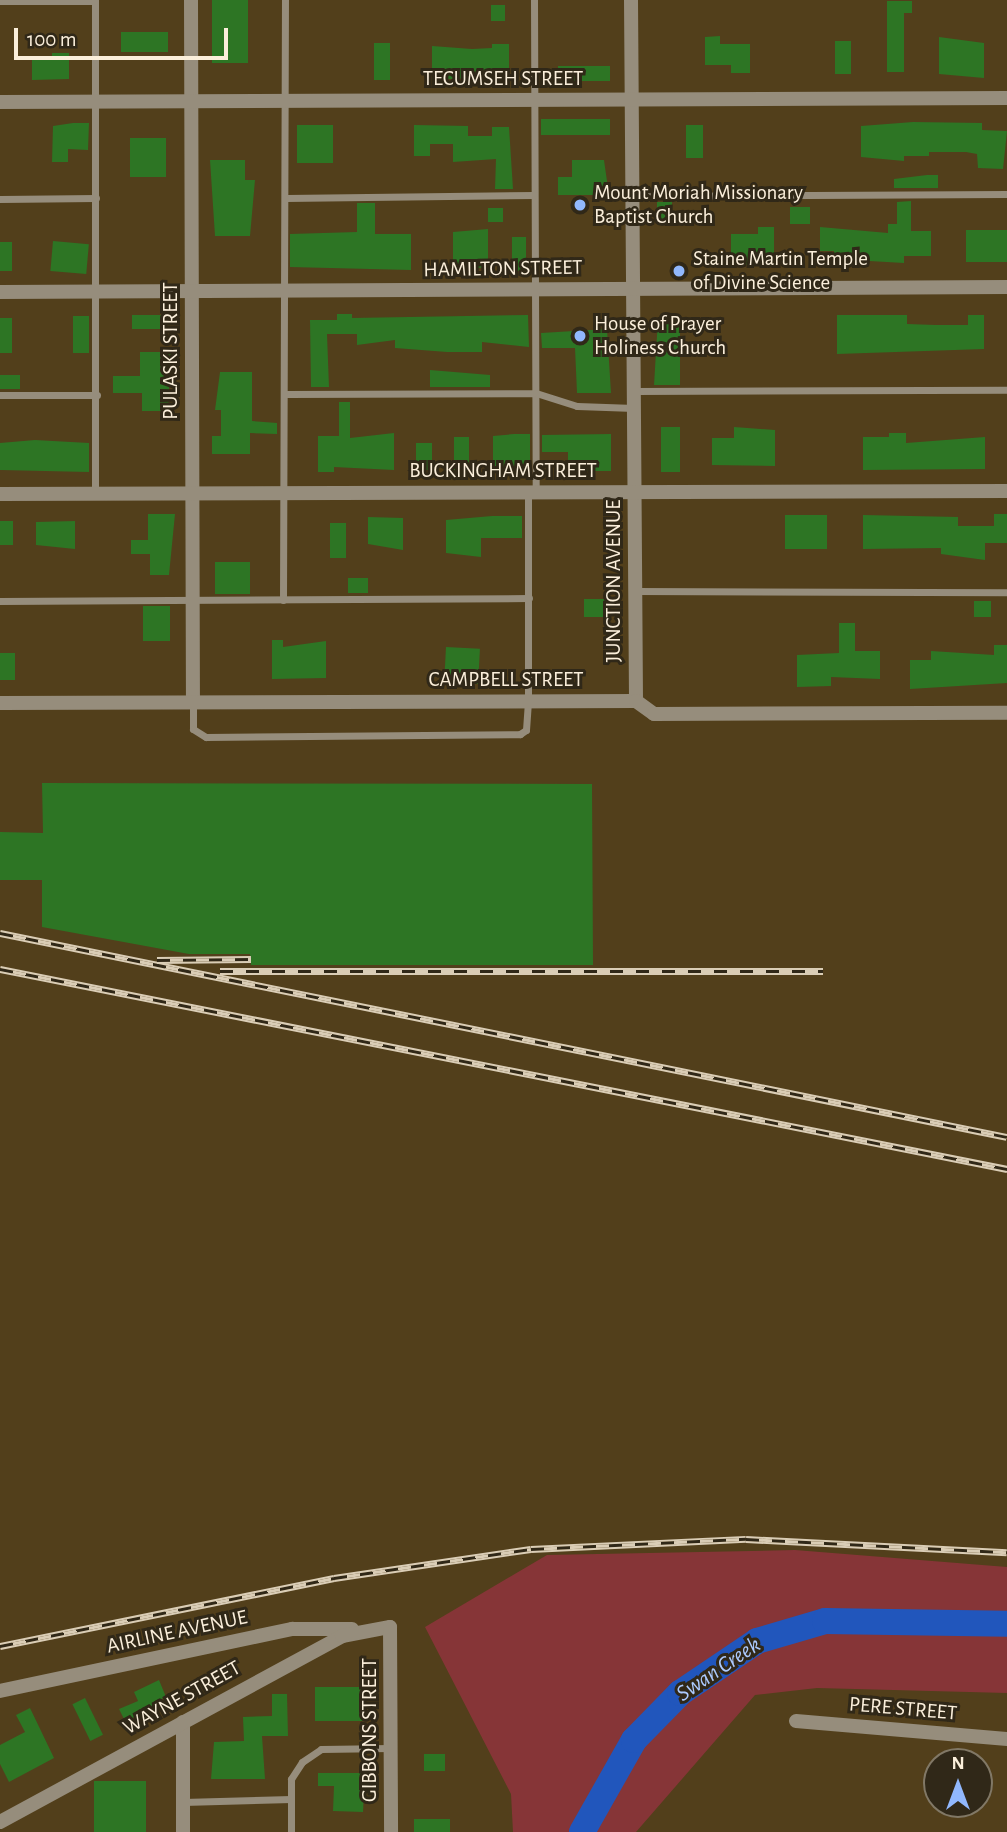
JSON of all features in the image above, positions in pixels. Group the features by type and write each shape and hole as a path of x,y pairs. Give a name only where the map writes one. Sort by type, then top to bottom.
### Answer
{"street":[{"name":"PULASKI STREET","path":"191,0 192,702"},
{"name":"JUNCTION AVENUE","path":"631,0 636,701"},
{"name":"TECUMSEH STREET","path":"0,102 1007,97"},
{"name":"HAMILTON STREET","path":"0,292 1007,287"},
{"name":"BUCKINGHAM STREET","path":"0,494 1007,491"},
{"name":"CAMPBELL STREET","path":"0,702 636,701 654,714 1007,713"},
{"name":"WAYNE STREET","path":"0,1822 183,1722 364,1629 390,1627"},
{"name":"GIBBONS STREET","path":"390,1627 391,1832"},
{"name":"AIRLINE AVENUE","path":"0,1691 292,1629 364,1629"},
{"name":"PERE STREET","path":"796,1721 1007,1739"},
{"path":"183,1722 183,1832"}],"lane":[{"path":"0,1 95,0 95,494"},
{"path":"283,600 287,394 285,0"},
{"path":"192,702 193,729 206,737 520,734 526,730 536,393 534,0"},
{"path":"632,196 1007,194"},
{"path":"286,198 534,195"},
{"path":"0,198 96,198"},
{"path":"634,391 1007,390"},
{"path":"287,394 536,393 577,406 634,408"},
{"path":"0,395 97,395"},
{"path":"635,591 1007,592"},
{"path":"0,601 529,598"},
{"path":"291,1832 291,1799 296,1770 321,1749 391,1748"},
{"path":"183,1801 291,1799"}],"shaded area":[{"path":"795,1550 1007,1567 1007,1693 817,1688 755,1695 636,1832 513,1832 511,1794 425,1627 547,1555"}],"building":[{"path":"212,0 248,0 248,63 212,63"},
{"path":"887,1 912,1 912,13 904,13 904,72 887,72"},
{"path":"491,5 505,5 505,21 491,21"},
{"path":"121,32 168,32 168,52 121,52"},
{"path":"720,36 720,44 750,44 750,73 731,73 731,65 705,65 705,37"},
{"path":"939,37 984,43 984,78 939,74"},
{"path":"835,41 851,41 851,74 835,74"},
{"path":"374,43 390,43 390,80 374,80"},
{"path":"492,44 509,44 509,76 432,80 432,46 472,49 492,48"},
{"path":"52,53 69,53 69,79 32,80 32,58 52,58"},
{"path":"558,66 610,66 610,81 558,81"},
{"path":"541,119 610,119 610,135 541,135"},
{"path":"913,122 982,123 982,130 1007,131 1003,169 978,168 977,154 966,152 929,152 929,156 904,156 904,161 861,157 861,126"},
{"path":"89,123 88,150 68,149 68,162 52,162 53,126"},
{"path":"297,125 333,125 333,163 297,163"},
{"path":"414,125 468,126 468,136 492,136 492,127 509,127 513,189 495,189 496,159 453,162 453,144 430,144 430,156 414,156"},
{"path":"686,125 703,125 703,158 686,158"},
{"path":"130,138 166,138 166,177 130,177"},
{"path":"210,160 245,160 245,180 255,180 250,236 215,236"},
{"path":"572,160 604,160 609,195 558,195 558,177 572,177"},
{"path":"938,175 938,188 894,188 894,179"},
{"path":"911,201 911,231 931,231 931,256 904,256 904,263 852,260 853,265 834,265 834,251 820,251 820,227 888,233 888,224 897,224 897,202"},
{"path":"657,202 672,202 672,219 657,219"},
{"path":"357,203 375,203 375,234 411,234 411,270 290,267 290,234 357,232"},
{"path":"790,207 810,207 810,224 790,224"},
{"path":"488,208 503,208 503,222 488,222"},
{"path":"758,227 774,227 774,264 731,265 731,234 758,234"},
{"path":"488,229 488,267 453,270 453,232"},
{"path":"966,230 1007,230 1007,262 966,262"},
{"path":"512,237 526,237 526,271 512,271"},
{"path":"53,241 89,244 86,274 50,271"},
{"path":"0,242 12,242 12,271 0,271"},
{"path":"337,314 352,314 352,318 528,315 529,347 482,342 482,352 447,352 395,348 395,340 357,345 357,334 327,334 329,387 311,387 310,320 337,320"},
{"path":"132,315 161,315 161,329 132,329"},
{"path":"837,315 907,315 907,324 968,325 968,315 984,315 984,349 837,354"},
{"path":"73,316 89,316 89,353 73,353"},
{"path":"0,318 12,318 12,353 0,353"},
{"path":"658,319 680,319 680,385 654,385"},
{"path":"607,329 611,393 577,393 575,348 542,348 541,333"},
{"path":"140,352 171,352 168,411 142,411 142,393 113,393 113,376 140,376"},
{"path":"430,370 490,375 490,387 430,387"},
{"path":"220,372 252,372 252,421 277,423 277,434 250,433 250,454 212,454 212,436 221,436 221,410 215,410"},
{"path":"0,375 20,375 20,389 0,389"},
{"path":"339,402 350,402 350,438 394,433 394,470 334,467 334,472 318,472 318,436 339,436"},
{"path":"661,427 680,427 680,472 661,472"},
{"path":"734,427 775,430 775,466 712,465 712,438 734,438"},
{"path":"889,433 906,433 906,443 985,437 985,469 863,470 863,437 889,437"},
{"path":"530,434 530,471 493,466 493,436"},
{"path":"611,434 611,471 568,471 568,452 542,452 542,435"},
{"path":"454,437 469,437 469,470 454,470"},
{"path":"35,440 89,443 89,472 0,470 0,443"},
{"path":"416,443 432,443 432,470 416,470"},
{"path":"148,514 175,514 169,575 150,575 150,554 131,554 131,540 148,540"},
{"path":"994,514 1007,514 1007,543 985,543 985,560 941,554 941,548 863,549 863,515 958,517 958,526 994,526"},
{"path":"785,515 827,515 827,549 785,549"},
{"path":"522,516 522,538 481,538 481,557 446,553 446,520"},
{"path":"368,517 403,518 403,550 368,544"},
{"path":"0,521 13,521 13,545 0,545"},
{"path":"75,521 75,549 36,545 36,522"},
{"path":"330,523 346,523 346,558 330,558"},
{"path":"215,562 250,562 250,594 215,594"},
{"path":"348,578 368,578 368,593 348,593"},
{"path":"584,599 608,599 608,617 584,617"},
{"path":"974,601 991,601 991,617 974,617"},
{"path":"143,606 170,606 170,641 143,641"},
{"path":"839,623 855,623 855,651 880,651 880,679 831,677 831,686 797,687 797,655 839,653"},
{"path":"272,640 283,640 283,647 326,641 326,678 272,679"},
{"path":"994,645 1007,645 1007,683 910,689 910,660 931,660 931,651 994,655"},
{"path":"446,647 480,649 478,684 444,682"},
{"path":"0,653 15,653 15,680 0,680"},
{"path":"42,783 592,784 593,965 251,965 250,954 189,954 42,927 42,880 0,880 0,832 43,833"},
{"path":"159,1680 166,1697 157,1701 159,1707 125,1721 119,1709 138,1701 134,1692"},
{"path":"315,1687 363,1687 363,1721 315,1721"},
{"path":"272,1694 287,1694 288,1736 262,1736 265,1779 211,1779 214,1742 244,1741 243,1717 272,1716"},
{"path":"85,1698 103,1735 90,1741 72,1704"},
{"path":"30,1708 54,1758 9,1782 0,1764 0,1745 25,1732 16,1715"},
{"path":"424,1754 445,1754 445,1771 424,1771"},
{"path":"318,1773 365,1773 363,1812 333,1811 334,1786 318,1786"},
{"path":"94,1781 146,1781 146,1832 94,1832"},
{"path":"414,1819 450,1819 450,1832 414,1832"}],"waterway":[{"name":"Swan Creek","path":"582,1832 634,1740 680,1693 757,1641 825,1621 1007,1624"}],"railway":[{"path":"0,933 1007,1137"},
{"path":"157,960 251,959"},
{"path":"0,969 1007,1169"},
{"path":"220,971 823,971"},
{"path":"0,1646 334,1578 531,1549 746,1539 1007,1552"}],"place":[{"name":"Mount Moriah Missionary Baptist Church","path":"580,205"},
{"name":"Staine Martin Temple of Divine Science","path":"679,271"},
{"name":"House of Prayer Holiness Church","path":"580,336"}]}
